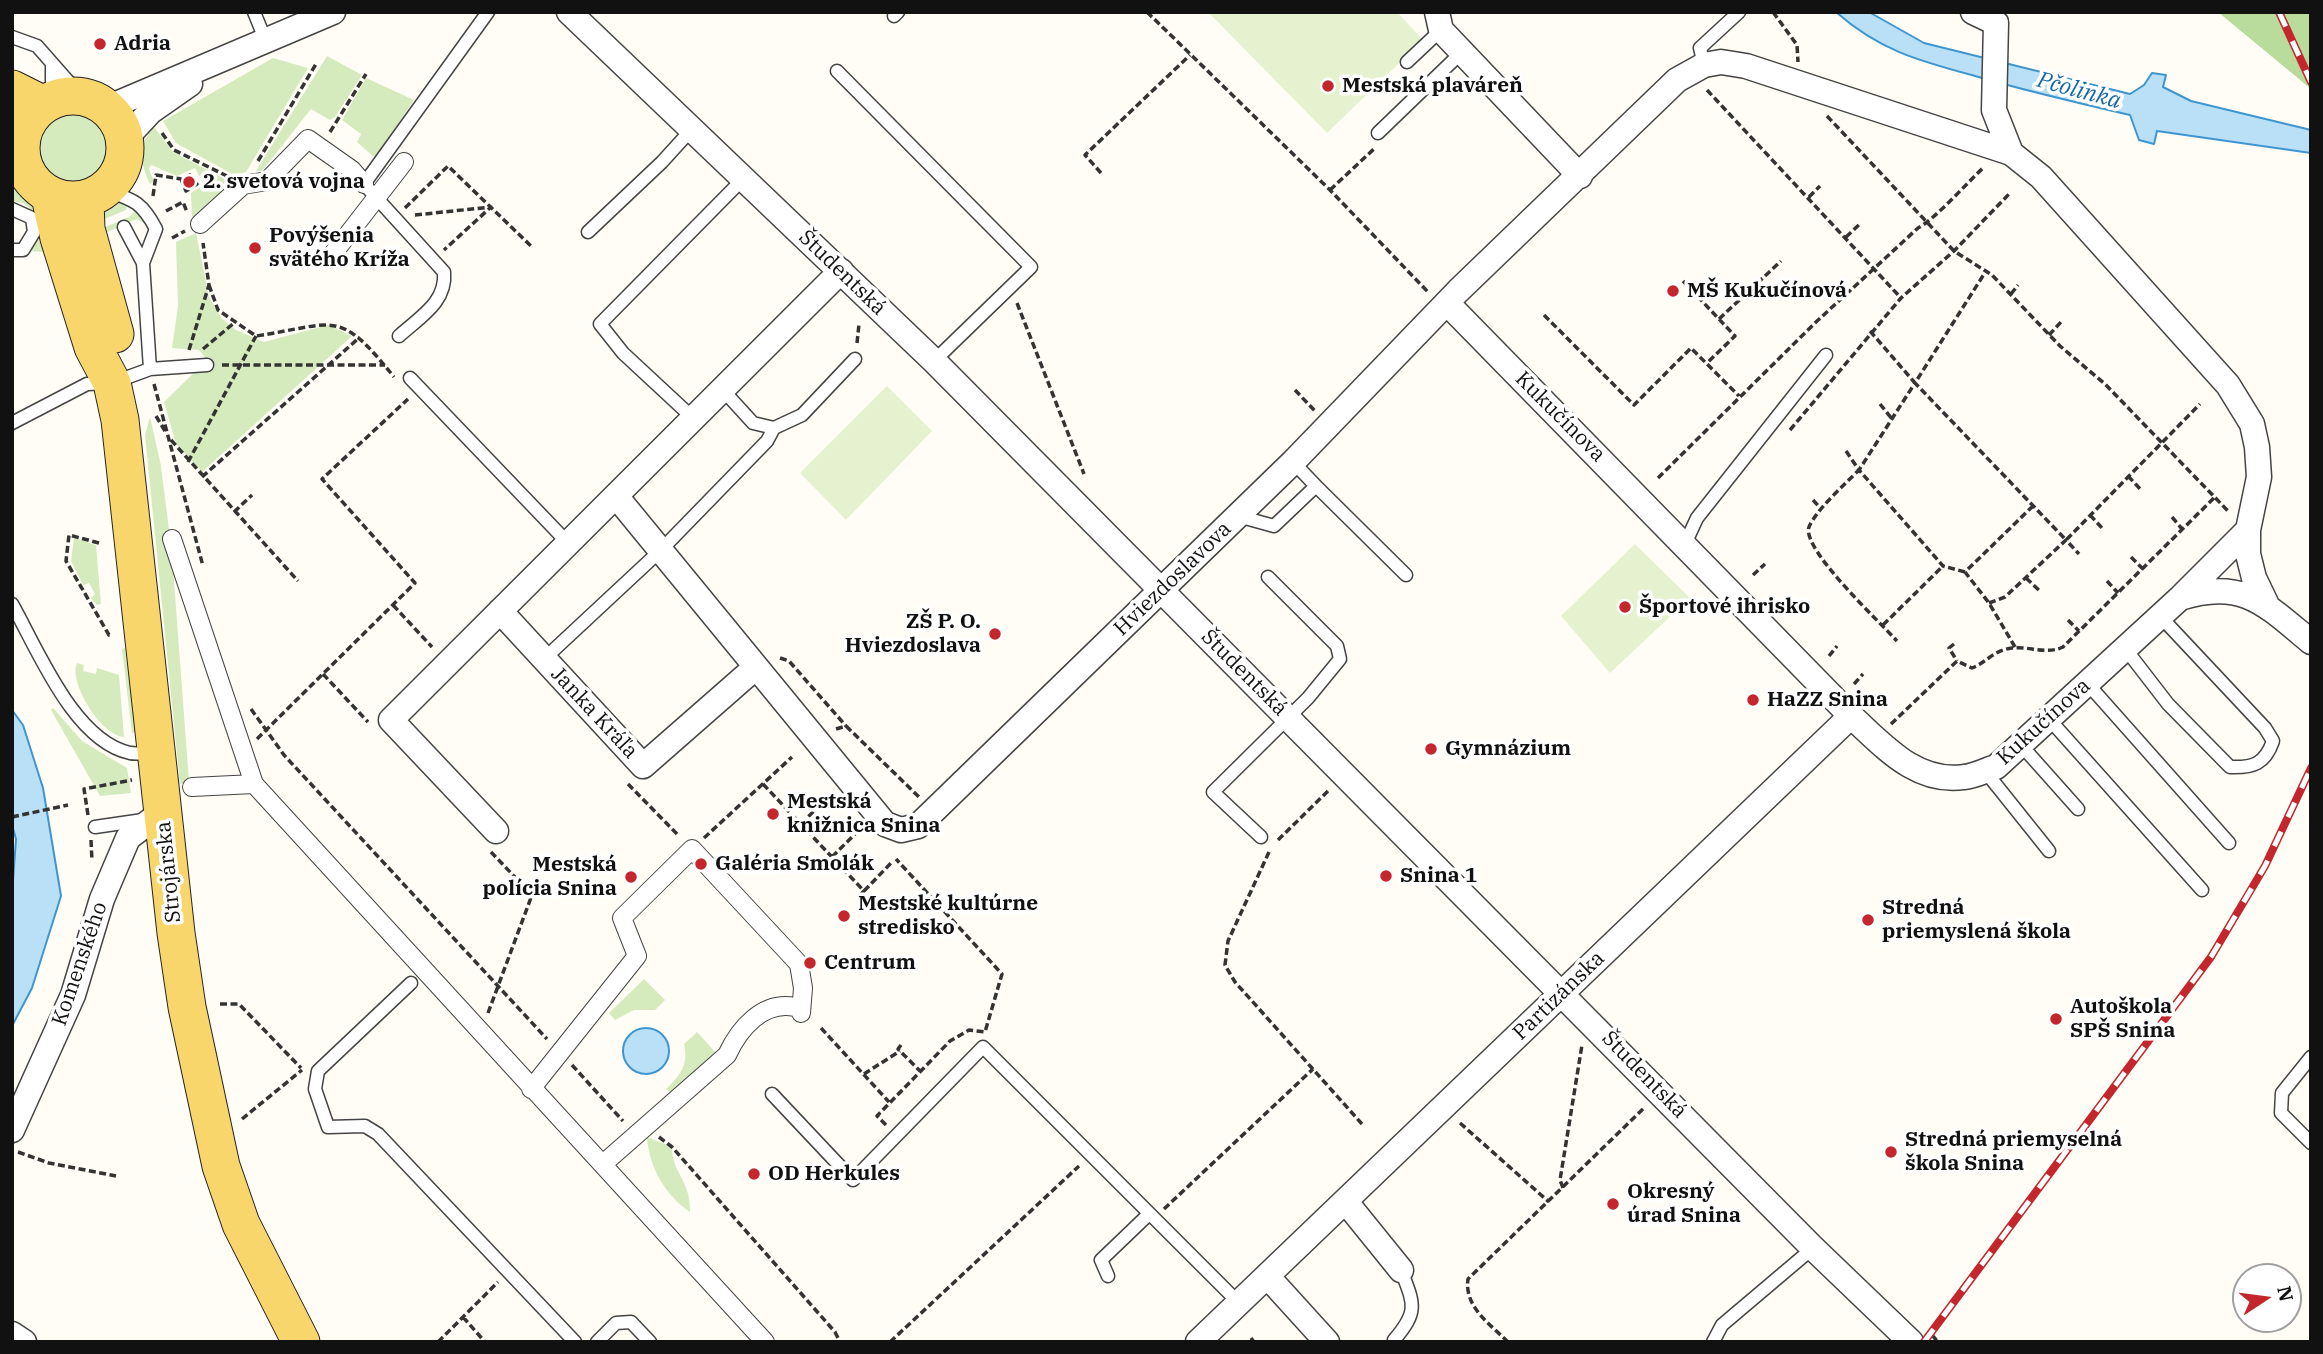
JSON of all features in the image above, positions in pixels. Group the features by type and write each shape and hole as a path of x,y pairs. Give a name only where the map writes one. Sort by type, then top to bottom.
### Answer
{"main road":[{"path":"41,119 119,122 125,139 124,162 114,182 81,195 32,180 41,119"},
{"path":"81,195 86,229 118,347 112,383"},
{"name":"Strojárska","path":"112,383 128,467 157,752 158,815 187,1007 221,1166 241,1224 301,1342"}],"street":[{"path":"125,139 150,112 231,56 265,39 333,12"},
{"name":"Študentská","path":"569,12 934,362 1563,993 1813,1248 1911,1342"},
{"path":"1973,12 1996,23 1994,110 2011,153"},
{"path":"1439,21 1462,51 1580,176"},
{"path":"41,119 231,56"},
{"path":"1445,305 1677,80 1705,77 1736,63 1795,84 1870,104 2011,153 2041,177 2234,395 2252,424 2259,477 2249,530 2248,554 2254,578 2267,605 2311,642"},
{"path":"194,219 243,185 267,181 308,139 352,170 370,191"},
{"path":"332,255 370,191 404,162"},
{"path":"491,839 391,720 841,271"},
{"name":"Hviezdoslavova","path":"881,819 901,830 918,826 933,814 1293,463 1445,305"},
{"name":"Kukučínova","path":"1445,305 1685,544 1852,716 1891,752 1924,775 1964,778 1996,767 2180,598 2200,591 2232,590 2267,605"},
{"path":"616,496 661,550 763,661 881,819"},
{"path":"2180,598 2249,530"},
{"path":"172,539 254,785 765,1342"},
{"name":"Janka Kráľa","path":"500,611 643,766 763,661"},
{"name":"Partizánska","path":"1198,1342 1268,1278 1852,716"},
{"path":"192,787 254,785"},
{"name":"Komenského","path":"12,1130 73,995 103,899 128,838 158,815"},
{"path":"531,1089 637,956 622,918 692,849 799,964 803,988 798,1010 783,1005 767,1009 737,1034 727,1055 603,1164"},
{"path":"1346,1202 1401,1270"},
{"path":"1268,1278 1327,1342"},
{"path":"12,1334 24,1342"}],"lane":[{"path":"254,12 265,39"},
{"path":"399,335 440,299 445,286 443,272 370,191 488,12"},
{"path":"1705,77 1700,48 1738,12"},
{"path":"1407,62 1439,21"},
{"path":"12,37 37,46 52,63"},
{"path":"1378,133 1462,51"},
{"path":"41,119 52,63"},
{"path":"41,119 52,63"},
{"path":"837,71 1031,267 934,362"},
{"path":"588,232 692,129"},
{"path":"694,418 624,353 600,324 744,178"},
{"path":"81,195 135,200 146,211 156,229 143,263"},
{"path":"12,209 32,218 34,232 23,250 12,250"},
{"path":"124,227 143,263 150,369"},
{"path":"1685,544 1697,518 1826,355"},
{"path":"722,390 752,423 774,428 803,415 855,359"},
{"path":"12,423 87,384 112,383 150,369 207,365"},
{"path":"410,378 568,542"},
{"path":"544,659 661,550 767,441 774,428"},
{"path":"1293,463 1406,575"},
{"path":"1237,516 1274,526 1316,486"},
{"path":"1261,837 1213,792 1289,718 1340,659 1337,646 1268,577"},
{"path":"12,604 76,716 96,736 130,753 157,752"},
{"path":"2124,648 2168,704 2230,767 2252,768 2268,756 2273,741 2265,728 2159,615"},
{"path":"2087,683 2229,844"},
{"path":"2049,719 2202,890"},
{"path":"2021,745 2078,809"},
{"path":"1985,771 2049,851"},
{"path":"95,827 158,815"},
{"path":"411,984 318,1071 315,1089 328,1127 365,1126 378,1134 575,1342"},
{"path":"772,1094 853,1180 983,1047 1091,1156 1154,1214 1238,1303"},
{"path":"2311,1057 2282,1093 2281,1113 2311,1143"},
{"path":"1108,1276 1101,1260 1154,1214"},
{"path":"1713,1342 1722,1325 1813,1248"},
{"path":"1394,1339 1412,1320 1412,1305 1401,1270"},
{"path":"597,1342 616,1323 631,1322 650,1342"}],"path":[{"path":"1147,12 1445,305"},
{"path":"1773,12 1797,45 1795,84"},
{"path":"1101,173 1085,155 1190,55"},
{"path":"162,131 174,150 243,185 316,64"},
{"path":"319,148 366,74"},
{"path":"1705,77 1901,298"},
{"path":"1823,111 1954,251 1987,271 2049,335 2105,384 2214,498 2079,631 2054,651 2015,647 1994,652 1980,665 1972,668 1957,661 1949,648 1954,644"},
{"path":"396,217 448,166 531,246"},
{"path":"1658,478 1739,396 1875,267 1928,223 1934,213 1983,168"},
{"path":"152,197 156,175 181,179 193,176 197,184 186,191"},
{"path":"161,214 183,202 186,191 181,179"},
{"path":"1809,197 1820,186"},
{"path":"1789,431 1870,331 2010,194"},
{"path":"183,202 194,219 209,285 218,310 234,323 256,336 326,323 360,337 396,378 410,378"},
{"path":"396,217 491,207"},
{"path":"433,260 491,207"},
{"path":"1846,237 1861,223"},
{"path":"1719,319 1781,261"},
{"path":"1897,641 1814,548 1809,527 1859,470 1987,271"},
{"path":"1683,281 1735,336 1707,363"},
{"path":"178,351 189,352 209,285"},
{"path":"2011,294 2018,285"},
{"path":"1011,287 1084,474"},
{"path":"1544,315 1634,405 1691,348 1739,396"},
{"path":"2049,335 2061,322"},
{"path":"202,350 234,323"},
{"path":"1870,331 1915,383 2079,554"},
{"path":"188,462 256,336"},
{"path":"202,477 360,337"},
{"path":"207,365 385,365"},
{"path":"244,753 415,583 322,479 419,388"},
{"path":"158,404 205,573"},
{"path":"1880,404 1892,419"},
{"path":"1989,603 2005,597 2026,578 2200,404"},
{"path":"156,416 188,462 299,581"},
{"path":"1846,451 1859,470 1943,566 1965,572 1989,603 2015,647"},
{"path":"2128,476 2142,491"},
{"path":"234,512 252,495"},
{"path":"1813,500 1822,510"},
{"path":"1965,572 2034,505"},
{"path":"2090,515 2103,529"},
{"path":"2172,517 2183,530"},
{"path":"99,543 69,535 66,561 109,635 113,635"},
{"path":"2131,557 2143,569"},
{"path":"1753,575 1765,564"},
{"path":"1882,625 1943,566"},
{"path":"2026,578 2040,592"},
{"path":"2107,581 2118,593"},
{"path":"1783,609 1793,599"},
{"path":"393,605 436,650"},
{"path":"2068,620 2079,631"},
{"path":"1829,656 1838,646"},
{"path":"763,661 789,662 846,726 922,800"},
{"path":"1887,728 1957,661"},
{"path":"323,674 375,729"},
{"path":"1854,684 1863,674"},
{"path":"246,699 284,755 623,1121 652,1132 681,1157 835,1332 840,1342"},
{"path":"833,729 846,726"},
{"path":"626,783 692,849 792,757"},
{"path":"801,824 848,778"},
{"path":"763,784 862,893 894,860 1002,974 985,1032 969,1030 950,1041 877,1116"},
{"path":"1327,791 1275,843 1260,865 1228,941 1225,965 1235,982 1362,1124"},
{"path":"12,817 68,805"},
{"path":"832,857 881,819"},
{"path":"481,1031 532,895 491,839"},
{"path":"220,1004 239,1004 303,1069 242,1119"},
{"path":"821,1028 889,1102"},
{"path":"1563,1188 1560,1180 1584,1035"},
{"path":"901,1045 898,1048 900,1051 920,1071"},
{"path":"864,1074 900,1051"},
{"path":"1154,1214 1313,1069"},
{"path":"1508,1342 1472,1305 1466,1291 1468,1279 1650,1103"},
{"path":"1460,1123 1549,1202"},
{"path":"12,1150 49,1163 116,1176"},
{"path":"890,1342 1091,1156"},
{"path":"438,1342 509,1272"},
{"path":"463,1317 485,1342"},
{"path":"442,1337 446,1342"}],"green space":[{"name":"Mestská plaváreň","path":"1397,12 1423,40 1327,133 1209,13"},
{"path":"2218,12 2311,12 2311,89"},
{"path":"327,56 362,75 335,117 330,120 311,109 262,171 256,171"},
{"path":"273,58 308,68 246,172 234,175 176,143 163,121"},
{"path":"366,78 414,100 375,158 357,142 361,134 342,120"},
{"path":"75,111 89,114 102,122 110,135 113,149 110,163 102,176 89,184 75,187 61,184 48,176 40,163 37,149 40,135 48,122 61,114"},
{"path":"154,127 173,152 229,181 219,199 205,211 192,217 191,193 204,185 195,168 177,176 151,165 149,169 154,182 150,184 142,154 145,141"},
{"path":"12,180 39,212 46,252 28,251 39,235 37,214 23,203 12,201"},
{"path":"117,199 128,202 126,210 102,220 100,208 105,202"},
{"path":"137,208 147,225 137,219 105,233 103,228 131,216"},
{"path":"196,233 209,297 222,319 236,330 264,342 328,325 352,336 202,472 176,444 164,402 207,360 199,350 172,348 178,306 176,242"},
{"path":"887,386 932,431 846,520 800,473"},
{"path":"150,417 161,466 172,554 189,782 180,784 145,435"},
{"path":"74,538 96,545 101,604 97,605 91,598 95,594 89,583 83,585 71,561"},
{"name":"Športové ihrisko","path":"1635,544 1690,598 1610,673 1561,616"},
{"path":"125,648 136,732 132,733 122,649"},
{"path":"77,663 84,665 83,671 96,674 97,668 119,675 124,737 106,728 89,707 77,683"},
{"path":"53,708 82,741 127,768 131,793 100,796 51,710"},
{"path":"644,979 665,1000 655,1010 634,1010 615,1020 609,1013"},
{"path":"697,1032 717,1054 674,1096 666,1089 684,1064 684,1044"},
{"path":"647,1137 672,1147 675,1164 688,1192 690,1212 673,1197 660,1179 651,1159"}],"water":[{"name":"Pčolinka","path":"1836,12 1869,12 1924,43 2130,94 2144,85 2152,73 2166,75 2163,87 2191,101 2311,130 2311,153 2157,131 2154,144 2139,140 2130,115 2013,87 1918,59 1869,36"},
{"path":"12,710 23,725 43,788 61,896 32,988 12,1026 12,894 16,839 12,825"},
{"path":"646,1028 655,1029 662,1035 668,1042 668,1060 662,1067 655,1073 646,1074 637,1073 630,1067 624,1060 623,1051 624,1042 630,1035 637,1029"}],"railway":[{"path":"2279,12 2311,82"},
{"path":"1924,1342 2211,957 2265,866 2311,768"}],"place":[{"name":"Adria","path":"100,44"},
{"name":"Mestská plaváreň","path":"1328,86"},
{"name":"2. svetová vojna","path":"189,182"},
{"name":"Povýšenia svätého Kríža","path":"255,248"},
{"name":"MŠ Kukučínová","path":"1673,291"},
{"name":"Športové ihrisko","path":"1625,607"},
{"name":"ZŠ P. O. Hviezdoslava","path":"995,634"},
{"name":"HaZZ Snina","path":"1753,700"},
{"name":"Gymnázium","path":"1431,749"},
{"name":"Mestská knižnica Snina","path":"773,814"},
{"name":"Galéria Smolák","path":"701,864"},
{"name":"Snina 1","path":"1386,876"},
{"name":"Mestská polícia Snina","path":"631,877"},
{"name":"Mestské kultúrne stredisko","path":"844,916"},
{"name":"Stredná priemyslená škola","path":"1868,920"},
{"name":"Centrum","path":"810,963"},
{"name":"Autoškola SPŠ Snina","path":"2056,1019"},
{"name":"Stredná priemyselná škola Snina","path":"1891,1152"},
{"name":"OD Herkules","path":"754,1174"},
{"name":"Okresný úrad Snina","path":"1613,1204"}]}
